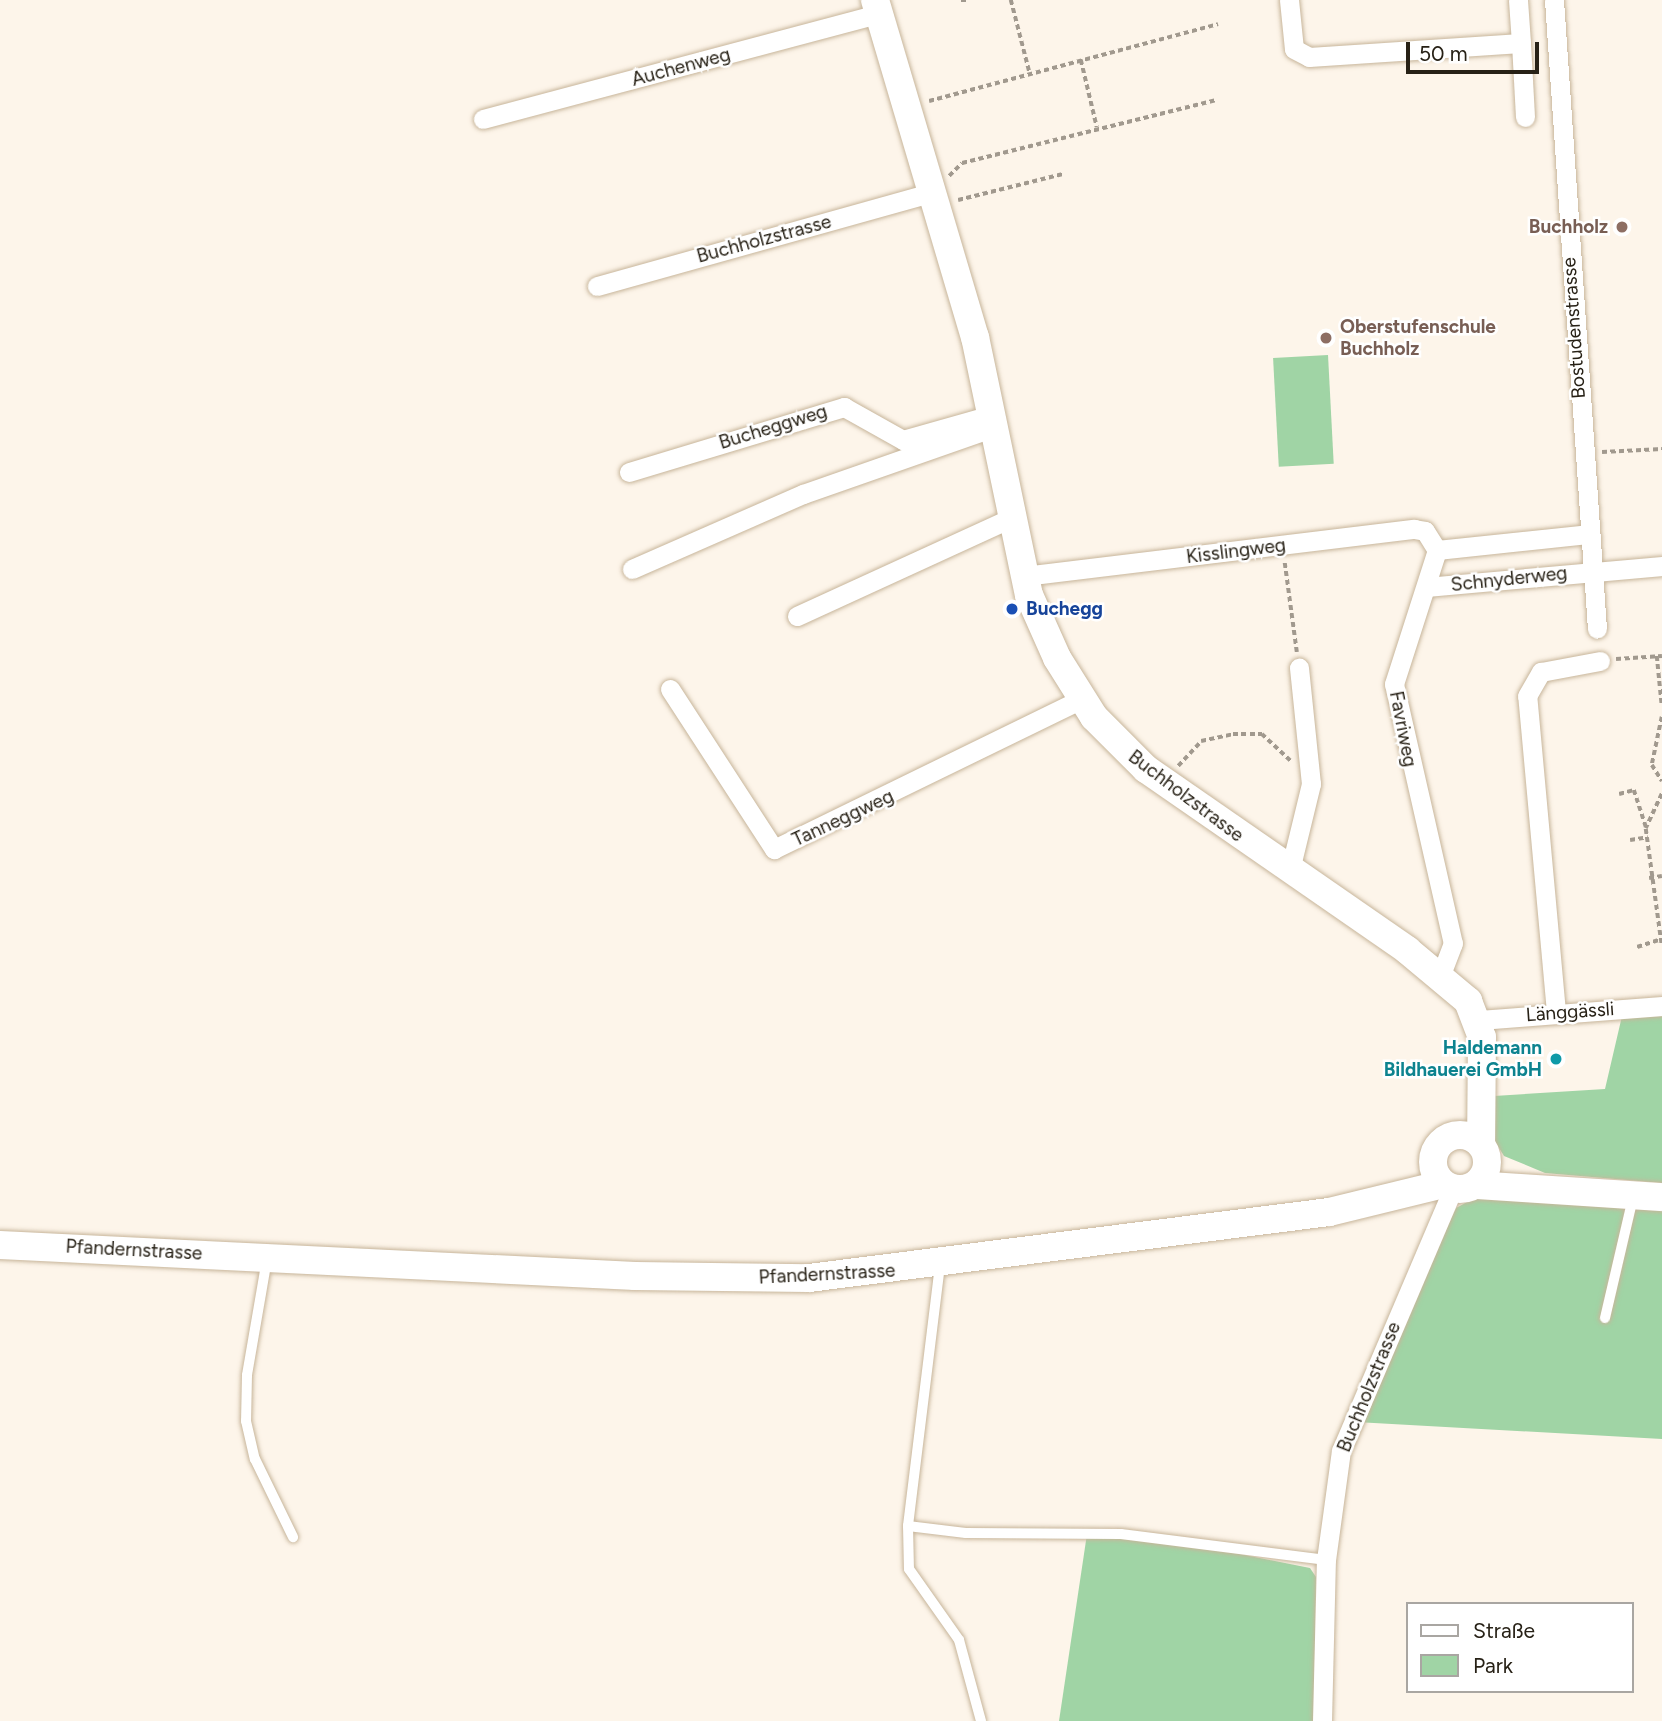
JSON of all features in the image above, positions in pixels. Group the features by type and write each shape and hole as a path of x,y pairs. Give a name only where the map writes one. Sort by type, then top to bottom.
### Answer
{"main road":[{"name":"Buchholzstrasse","path":"877,7 932,194 993,421 1024,576 1048,641 1082,699 1166,785 1440,977 1479,1020"},
{"path":"1441,1147 1458,1186 1486,1171 1477,1082 1479,1020"},
{"path":"1441,1147 1477,1082"},
{"path":"1441,1147 1466,1135 1536,1186"},
{"name":"Pfandernstrasse","path":"1382,1199 1441,1147"},
{"name":"Pfandernstrasse","path":"0,1245 764,1279 940,1265 1348,1209 1382,1199 1458,1186 1536,1186 1662,1197"}],"street":[{"path":"1289,0 1294,49 1309,57 1521,43"},
{"path":"1518,0 1525,117"},
{"name":"Bostudenstrasse","path":"1554,0 1582,453 1593,571"},
{"name":"Auchenweg","path":"483,120 877,7"},
{"name":"Buchholzstrasse","path":"597,286 932,194"},
{"name":"Bucheggweg","path":"629,472 844,407 903,440 993,421"},
{"path":"632,569 803,494 993,421"},
{"path":"797,617 1011,518"},
{"name":"Kisslingweg","path":"1024,576 1414,529 1434,539 1437,550"},
{"path":"1437,550 1590,534"},
{"name":"Favriweg","path":"1437,550 1394,684 1453,943 1440,977"},
{"name":"Schnyderweg","path":"1426,587 1662,566"},
{"name":"Schnyderweg","path":"1593,571 1597,629"},
{"path":"1556,1012 1527,696 1541,672 1600,661"},
{"path":"1290,870 1311,784 1299,668"},
{"name":"Tanneggweg","path":"670,689 774,849 1082,699"},
{"name":"Länggässli","path":"1479,1020 1556,1012 1662,1006"},
{"name":"Buchholzstrasse","path":"1322,1721 1326,1560 1351,1423 1458,1186"}],"lane":[{"path":"1605,1318 1634,1194"},
{"path":"267,1258 247,1375 246,1420 255,1459 293,1537"},
{"path":"940,1265 908,1526 909,1569 959,1640 981,1721"},
{"path":"908,1526 966,1533 1121,1534 1326,1560"}],"path":[{"path":"961,0 968,0"},
{"path":"1011,0 1030,74"},
{"path":"907,106 1218,24"},
{"path":"1081,60 1097,127"},
{"path":"932,194 962,163 1097,127 1217,100"},
{"path":"932,194 1063,174"},
{"path":"1582,453 1662,449"},
{"path":"1282,545 1299,668"},
{"path":"1600,661 1659,656 1662,706"},
{"path":"1662,717 1652,765 1662,781"},
{"path":"1166,785 1201,741 1233,734 1262,734 1311,784"},
{"path":"1619,794 1634,790 1648,836 1649,878 1662,946"},
{"path":"1646,829 1662,794"},
{"path":"1630,840 1648,836"},
{"path":"1649,878 1662,876"},
{"path":"1654,908 1662,907"},
{"path":"1637,947 1661,939"}],"green space":[{"path":"1328,355 1334,464 1279,467 1273,358"},
{"path":"1662,1014 1662,1183 1545,1173 1504,1156 1493,1138 1494,1096 1605,1089 1622,1016"},
{"path":"1484,1193 1662,1207 1662,1439 1356,1422 1456,1208"},
{"path":"1087,1534 1175,1541 1310,1568 1316,1577 1314,1721 1059,1721"}],"place":[{"name":"Buchholz","path":"1622,227"},
{"name":"Oberstufenschule Buchholz","path":"1326,338"},
{"name":"Buchegg","path":"1012,609"},
{"name":"Haldemann Bildhauerei GmbH","path":"1556,1059"}]}
